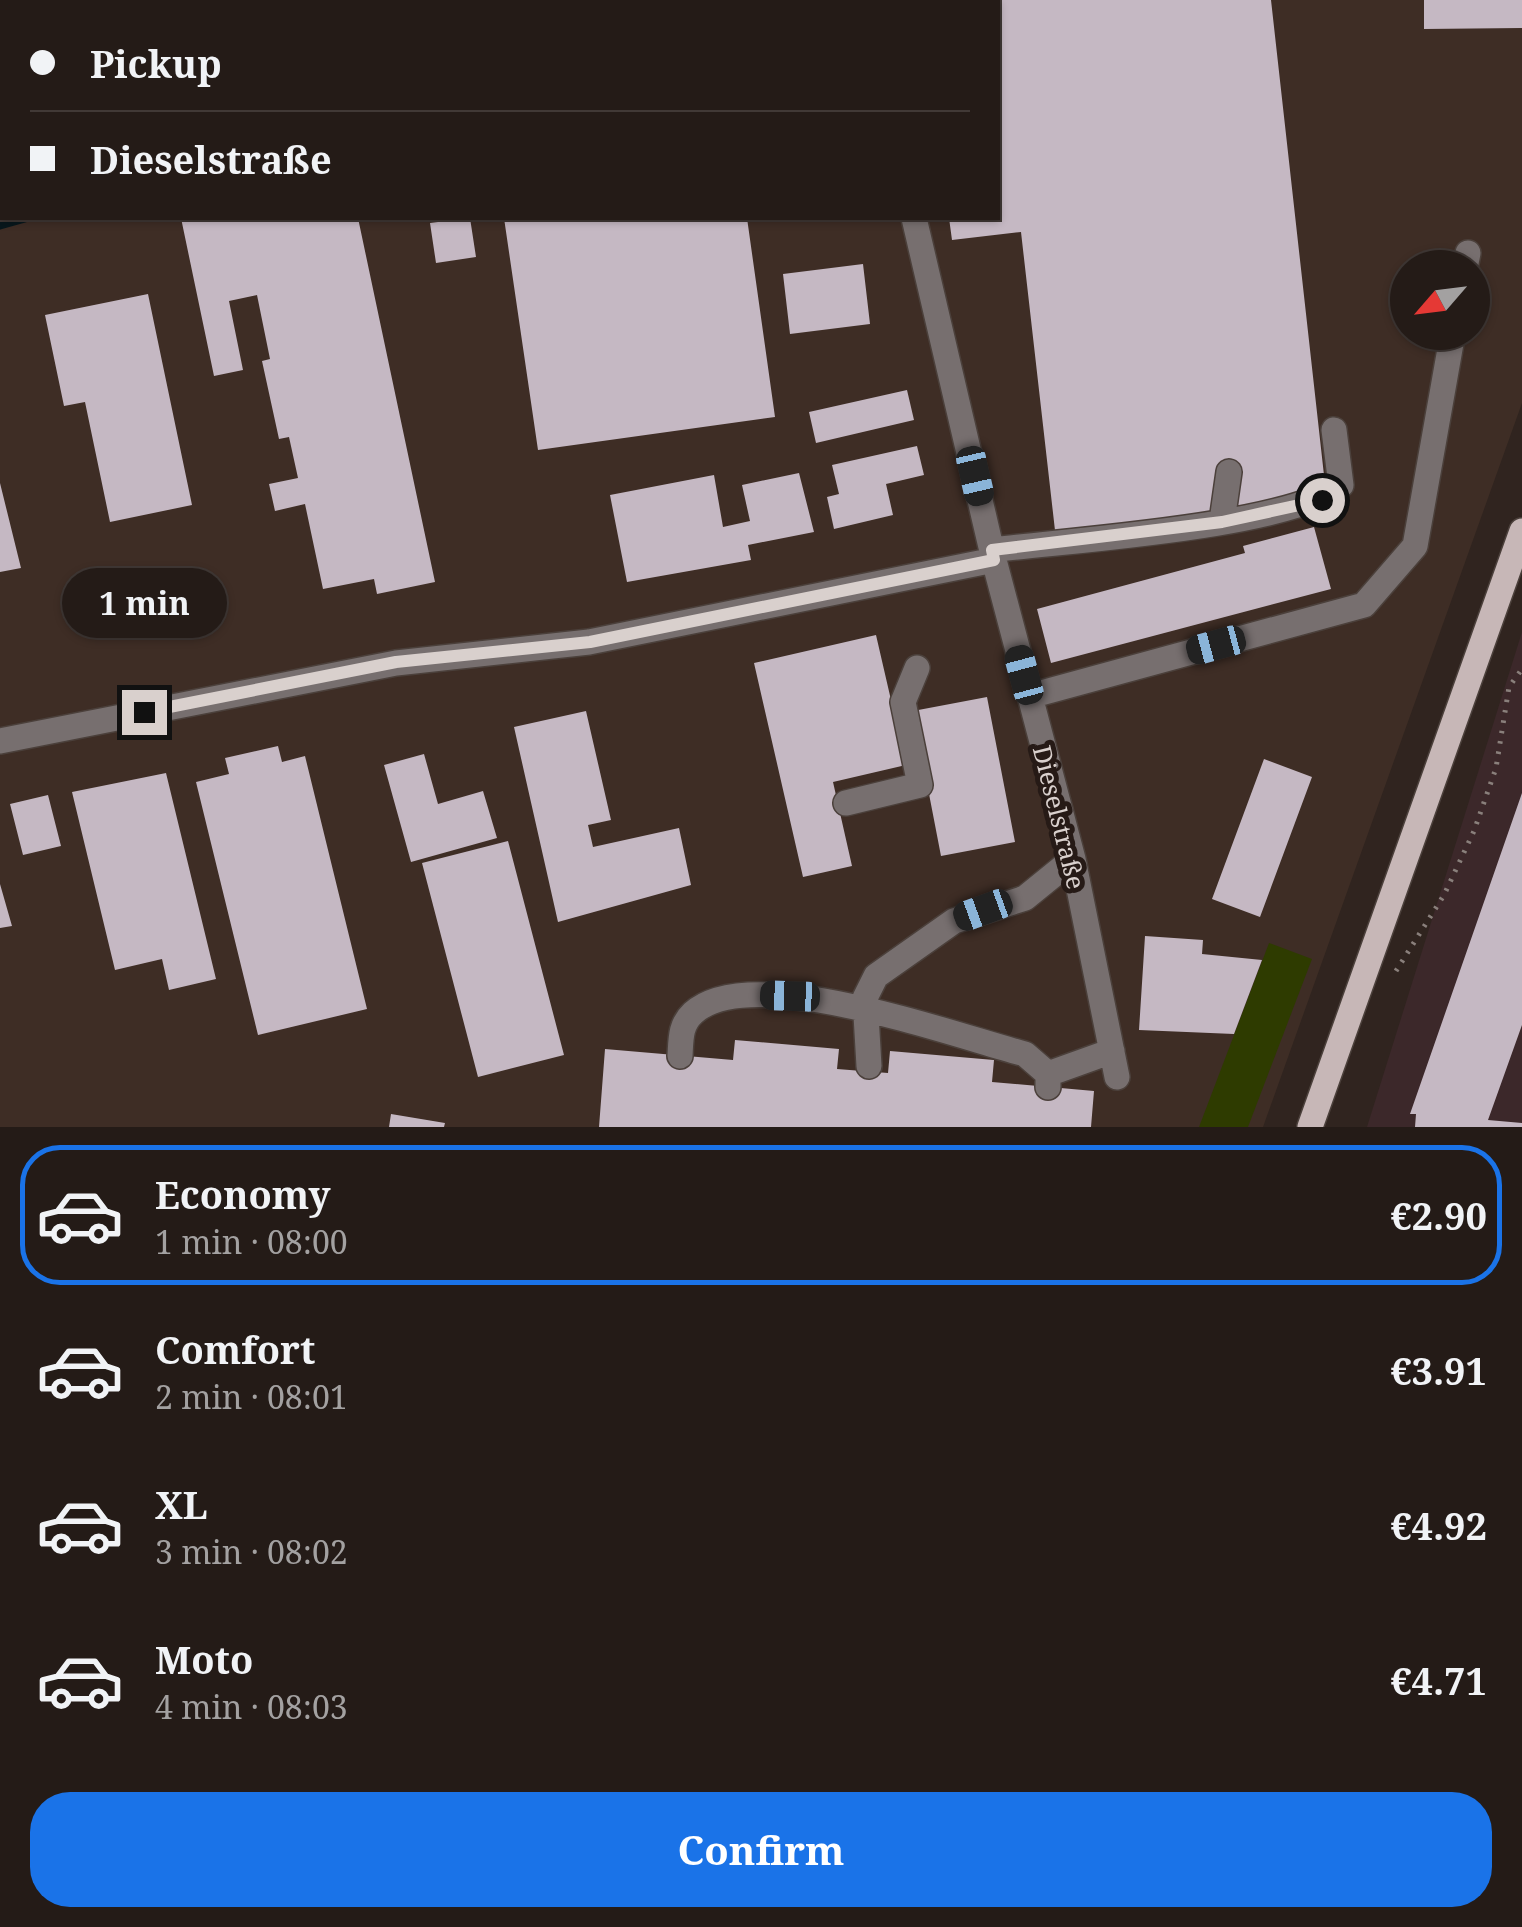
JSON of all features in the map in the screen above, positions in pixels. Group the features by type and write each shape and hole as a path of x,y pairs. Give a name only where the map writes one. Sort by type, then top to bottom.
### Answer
{"main road":[{"path":"1310,1127 1522,531"}],"street":[{"name":"Dieselstraße","path":"914,220 993,555 1073,859 1117,1076"},
{"path":"1030,696 1364,605 1415,546 1450,350"},
{"path":"0,741 396,662 590,642 993,555 1222,522 1322,500 1342,485 1334,430"},
{"path":"1222,522 1230,472"},
{"path":"846,802 920,785 902,702 917,668"},
{"path":"869,1066 865,998 876,976 954,921 1025,898 1073,859"},
{"path":"680,1056 681,1028 694,1011 716,1000 748,995 830,999 1024,1054 1048,1080 1112,1050"}],"path":[{"path":"1390,988 1396,970 1444,895 1474,831 1496,768 1508,687 1522,669"}],"shaded area":[{"path":"1000,0 1522,0 1522,403 1263,1127 0,1127 0,220 1000,220"},
{"path":"1522,632 1522,1127 1367,1127"}],"green space":[{"path":"1269,943 1312,959 1248,1127 1199,1127"}],"building":[{"path":"1000,0 1271,0 1327,502 1057,548 1021,232 952,240 949,220 1000,220"},
{"path":"1424,0 1522,0 1522,28 1424,29"},
{"path":"181,220 358,220 435,582 377,594 374,579 323,589 305,504 275,511 269,484 298,478 289,437 279,439 262,361 270,359 257,295 229,301 243,370 214,376"},
{"path":"470,220 476,257 436,263 430,223"},
{"path":"504,220 747,220 775,417 538,450"},
{"path":"863,264 870,324 790,334 783,274"},
{"path":"148,294 192,505 110,522 85,402 64,406 45,315"},
{"path":"907,390 914,420 816,443 809,412"},
{"path":"917,446 924,475 886,484 893,515 834,529 827,497 839,494 832,465"},
{"path":"799,473 814,532 748,545 751,560 627,582 610,495 714,475 723,527 750,521 742,485"},
{"path":"0,483 21,568 0,572"},
{"path":"1314,527 1331,589 1051,663 1037,609 1245,553 1243,546"},
{"path":"876,635 906,765 833,782 852,866 803,877 754,663"},
{"path":"987,697 1015,842 941,856 913,711"},
{"path":"586,711 611,820 588,825 593,847 679,828 691,885 558,922 514,727"},
{"path":"278,746 282,762 305,756 367,1009 258,1035 196,782 229,774 225,758"},
{"path":"424,754 438,804 483,791 497,838 411,862 384,765"},
{"path":"1264,759 1312,777 1260,917 1212,899"},
{"path":"166,773 216,979 169,990 162,959 115,970 72,792"},
{"path":"1522,793 1522,1025 1488,1120 1522,1123 1522,1127 1415,1127 1416,1114 1410,1114"},
{"path":"48,795 61,846 23,855 10,804"},
{"path":"508,841 564,1055 478,1077 422,863"},
{"path":"0,884 12,926 0,928"},
{"path":"1145,936 1203,940 1202,954 1262,960 1234,1034 1139,1030"},
{"path":"735,1040 839,1049 837,1069 888,1073 890,1051 994,1060 992,1082 1094,1091 1091,1127 599,1127 605,1049 733,1060"},
{"path":"391,1114 445,1123 444,1127 389,1127"}],"waterway":[{"path":"0,225 18,220"}],"route":[{"path":"144,712 396,662 590,642 994,560 992,550 1222,522 1322,500"}]}
